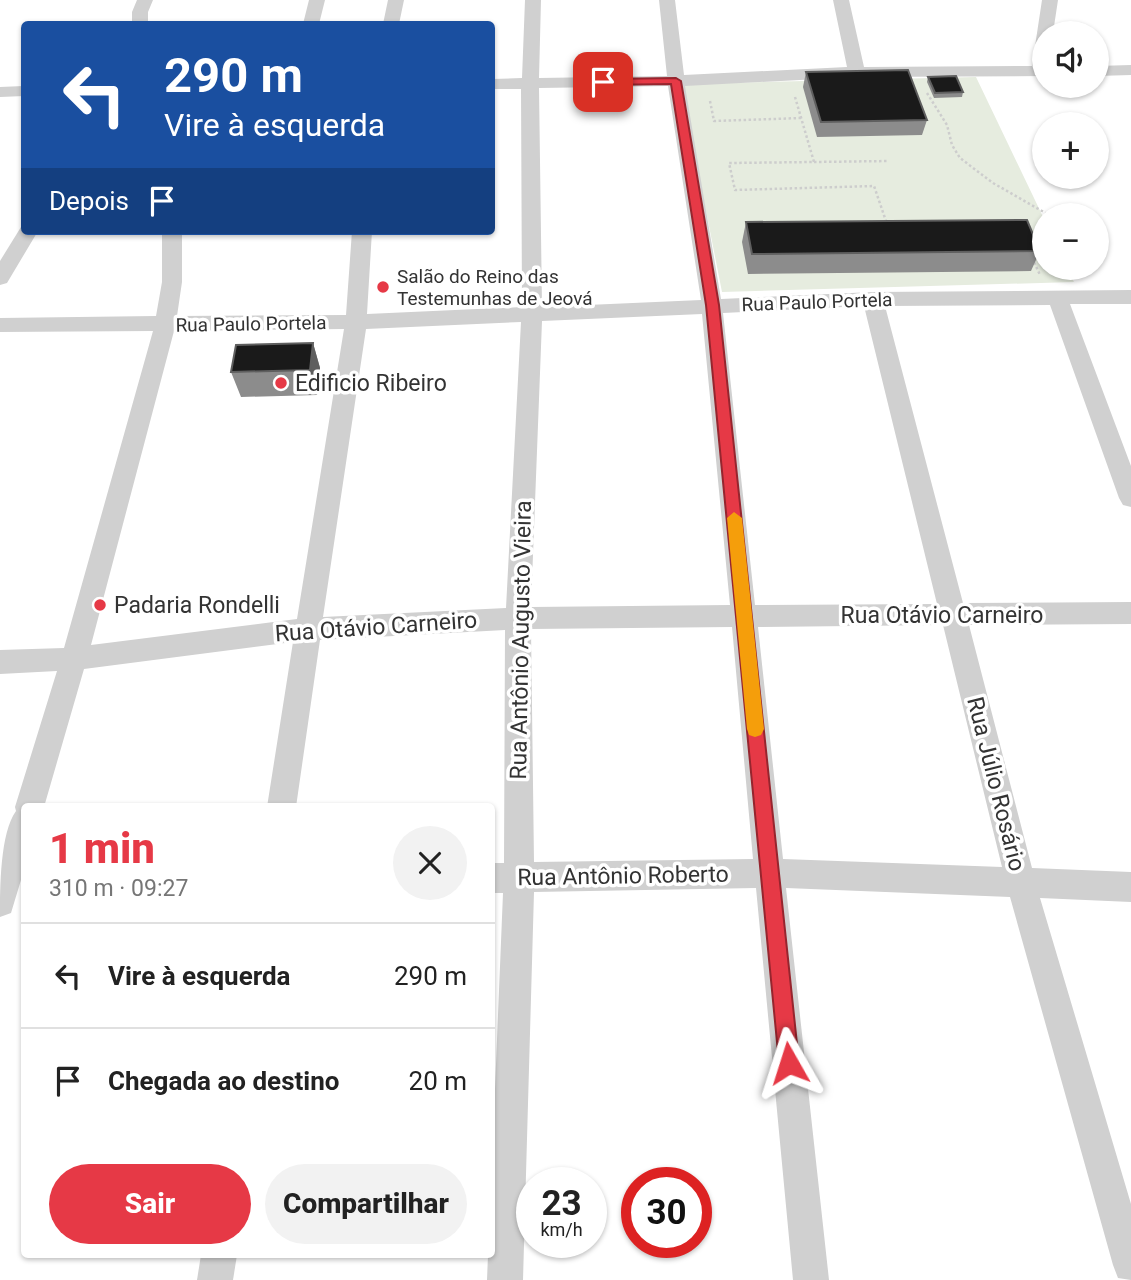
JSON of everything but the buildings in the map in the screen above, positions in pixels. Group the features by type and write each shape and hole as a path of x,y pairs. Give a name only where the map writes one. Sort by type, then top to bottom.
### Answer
{"street":[{"path":"312,21 317,0"},
{"path":"392,21 396,0"},
{"name":"Rua Antônio Augusto Vieira","path":"505,1280 505,879 532,314 530,83 533,0"},
{"path":"667,0 676,81 712,305 811,1280"},
{"path":"841,0 857,72"},
{"path":"1047,21 1050,0"},
{"path":"1109,71 1131,70"},
{"path":"495,84 676,81 857,72 1032,71"},
{"path":"0,92 21,92"},
{"path":"0,278 26,235"},
{"path":"30,803 74,659 166,325 172,282 172,235"},
{"path":"282,803 356,322 362,235"},
{"path":"1056,296 1131,498"},
{"name":"Rua Paulo Portela","path":"0,325 356,322 873,299 1131,297"},
{"name":"Rua Júlio Rosário","path":"873,299 1021,884 1131,1265"},
{"name":"Rua Otávio Carneiro","path":"0,662 74,659 309,629 518,618 1131,612"},
{"path":"0,902 21,832"},
{"name":"Rua Antônio Roberto","path":"505,879 769,873 1131,887"},
{"path":"215,1280 219,1258"}],"path":[{"path":"792,86 814,162"},
{"path":"926,92 947,125 952,145 960,158 993,183 1032,205"},
{"path":"889,161 729,163 735,190 874,186 891,236"}],"shaded area":[{"path":"976,77 1036,203 1032,203 1032,280 1074,282 722,292 681,84"}],"slow traffic":[{"path":"734,518 755,729"}],"place":[{"name":"Salão do Reino das Testemunhas de Jeová","path":"383,287"},
{"name":"Edificio Ribeiro","path":"281,383"},
{"name":"Padaria Rondelli","path":"100,605"}],"route":[{"path":"603,82 676,81 712,305 789,1063"}]}
